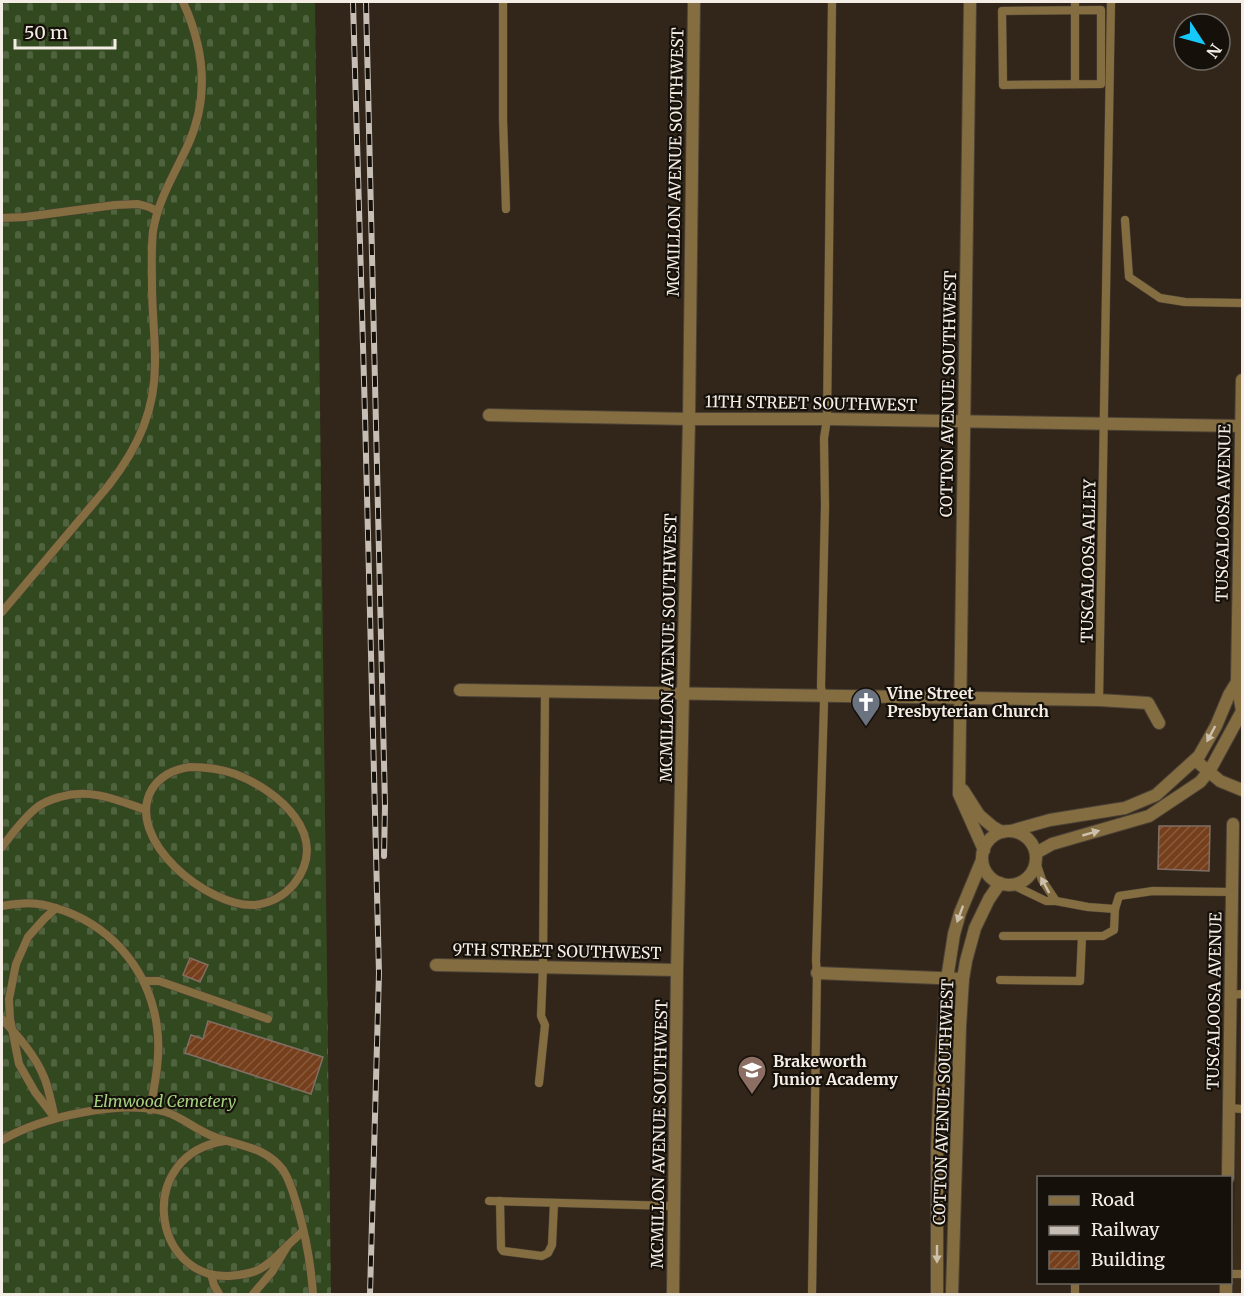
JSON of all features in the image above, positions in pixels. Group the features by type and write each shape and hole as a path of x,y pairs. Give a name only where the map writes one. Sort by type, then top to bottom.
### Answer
{"street":[{"name":"MCMILLON AVENUE SOUTHWEST","path":"673,1294 694,2"},
{"name":"COTTON AVENUE SOUTHWEST","path":"937,1294 937,1150 947,978 960,913 983,855 959,794 970,2"},
{"name":"TUSCALOOSA AVENUE","path":"1036,858 1052,844 1149,816 1200,782 1242,711 1237,682 1242,380"},
{"name":"11TH STREET SOUTHWEST","path":"489,415 1241,426"},
{"path":"960,786 979,814 993,827 1007,832 1020,833 1033,844 1036,858 1034,871 1021,883 1006,884 995,881 984,868 983,855 988,842 994,836 1007,832 1050,820 1125,808 1156,795 1199,756 1237,682"},
{"path":"460,690 1099,700 1148,703 1159,723"},
{"path":"1195,760 1220,781 1242,790"},
{"name":"TUSCALOOSA AVENUE","path":"1228,1176 1229,1108 1237,994 1233,824"},
{"name":"COTTON AVENUE SOUTHWEST","path":"952,1294 963,979 975,928 989,899 1006,884"},
{"name":"9TH STREET SOUTHWEST","path":"436,965 677,970"},
{"path":"818,973 963,979"}],"lane":[{"path":"2,612 115,478 136,445 144,426 154,383 152,258 157,211 188,146 197,122 201,97 201,54 196,33 183,2"},
{"path":"503,2 506,209"},
{"path":"812,1294 818,973 816,961 824,703 821,687 832,2"},
{"path":"1075,2 1075,84"},
{"name":"TUSCALOOSA ALLEY","path":"1099,700 1111,2"},
{"path":"1101,10 1101,84 1075,84 1003,85 1002,11 1101,10"},
{"path":"2,218 115,205 138,204 157,211"},
{"path":"1125,220 1129,277 1160,298 1185,302 1242,303"},
{"path":"539,1083 545,1025 541,1016 545,692"},
{"path":"204,767 235,774 272,795 292,811 302,826 306,847 303,867 292,886 276,899 256,905 245,905 216,896 198,886 171,862 151,834 147,825 146,810 150,793 155,785 161,778 179,769 204,767"},
{"path":"2,848 37,807 52,799 87,793 105,796 146,810"},
{"path":"1036,858 1042,880 1056,901"},
{"path":"1006,884 1046,901 1115,909"},
{"path":"1003,936 1103,936 1113,930 1119,896 1153,891 1233,892"},
{"path":"2,906 40,904 57,908 86,920 126,952 144,981 156,1015 158,1065 150,1110"},
{"path":"55,1118 22,1072 12,1031 9,997 16,964 28,937 57,908"},
{"path":"1000,980 1080,981 1082,936"},
{"path":"144,981 159,981 268,1019"},
{"path":"2,1002 9,997"},
{"path":"2,1019 28,1050 44,1076 55,1118"},
{"path":"1229,1108 1242,1109"},
{"path":"2,1140 25,1128 55,1118 114,1109 150,1110 176,1116 198,1130 226,1141 254,1148 278,1164 288,1180 303,1231 313,1294"},
{"path":"226,1141 206,1146 184,1159 166,1187 163,1209 166,1229 180,1254 204,1272 220,1276 248,1274 272,1262 303,1231"},
{"path":"489,1201 674,1206"},
{"path":"500,1202 501,1248 503,1251 542,1256 548,1253 552,1245 554,1203"},
{"path":"254,1294 272,1272 288,1245"},
{"path":"212,1274 219,1294"}],"shaded area":[{"path":"1242,944 1242,1294 1232,1294"}],"green space":[{"name":"Elmwood Cemetery","path":"2,2 315,2 331,1294 2,1294"}],"building":[{"path":"1159,826 1210,826 1209,871 1158,869"},
{"path":"190,958 208,965 200,982 183,975"},
{"path":"208,1021 323,1057 311,1094 185,1053 191,1035 203,1039"}],"railway":[{"path":"353,2 379,973 370,1294"},
{"path":"366,2 385,806 384,856"}],"place":[{"name":"Vine Street Presbyterian Church","path":"866,728"},
{"name":"Brakeworth Junior Academy","path":"752,1096"}]}
